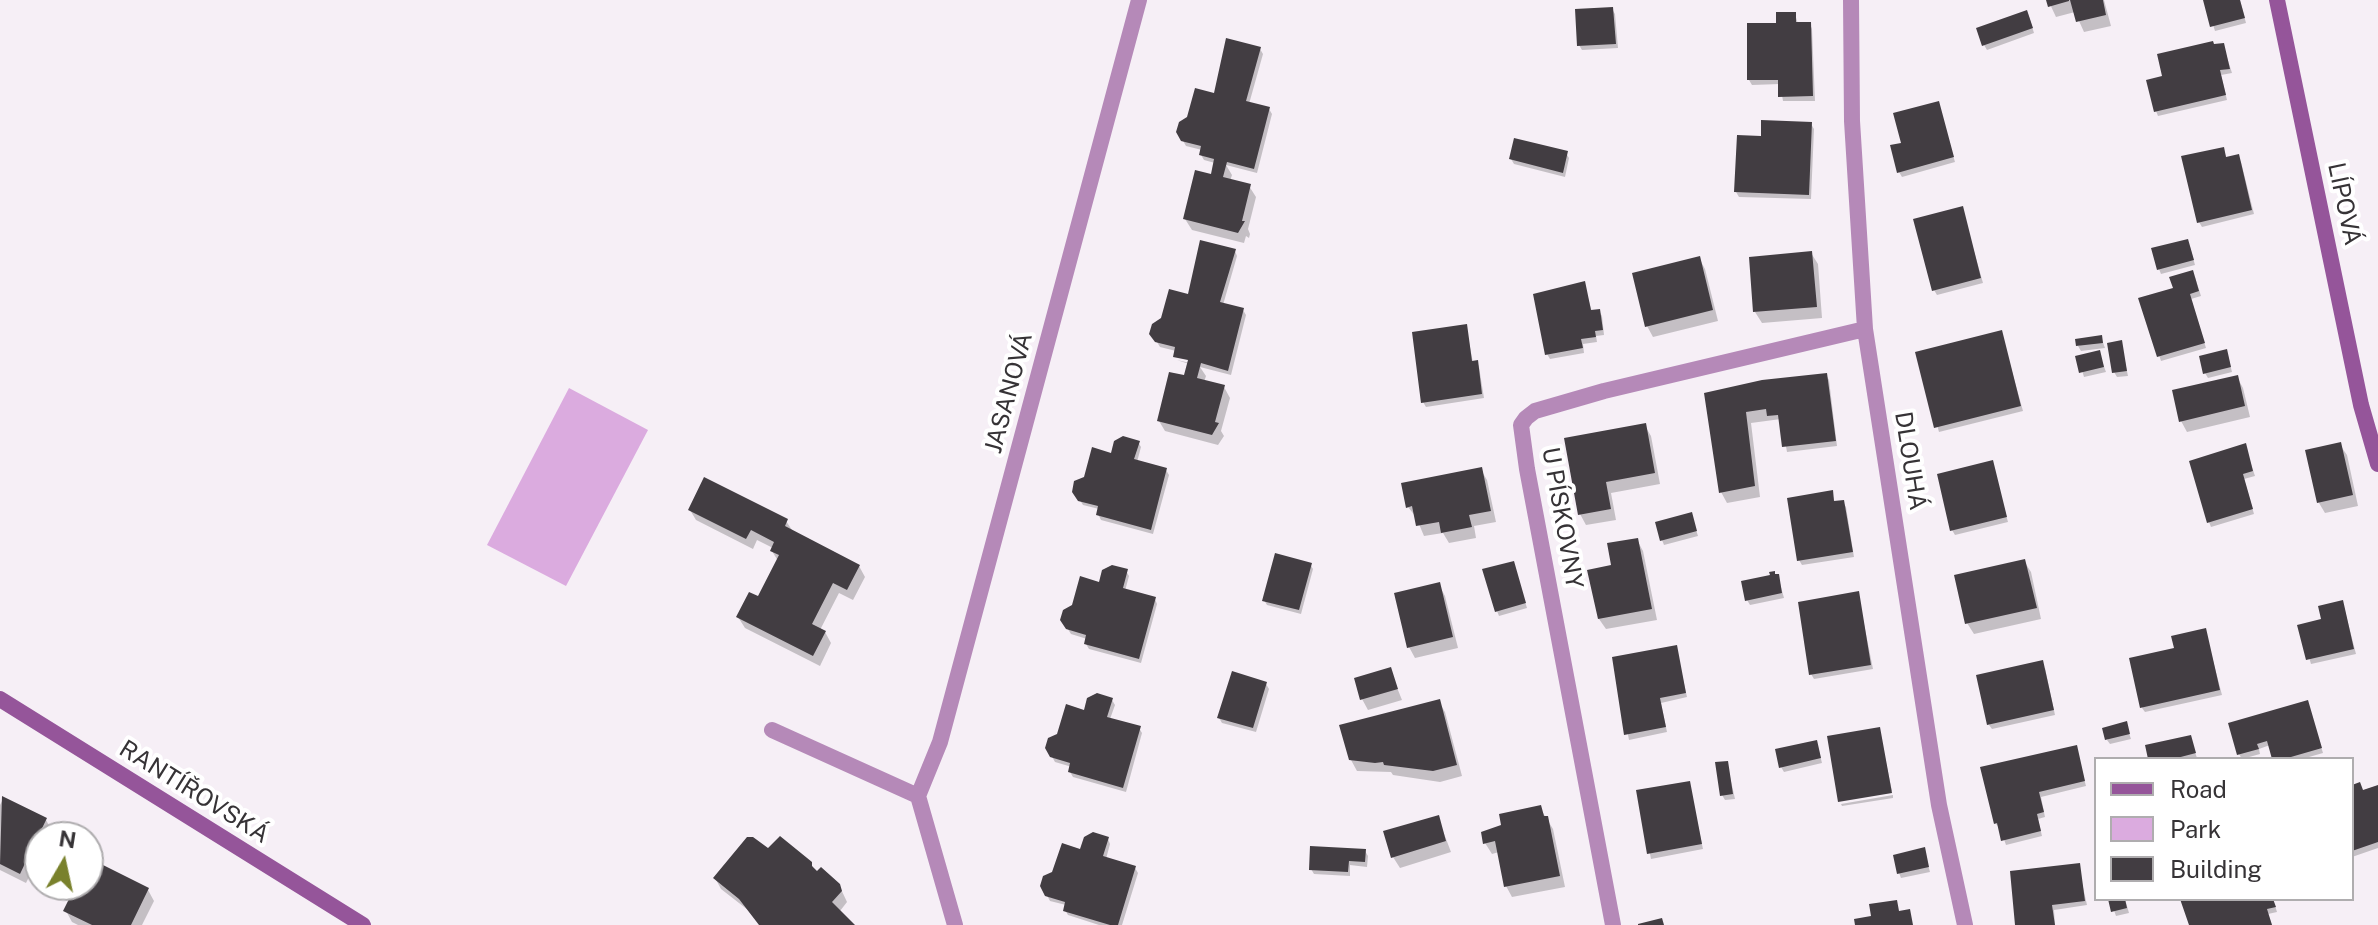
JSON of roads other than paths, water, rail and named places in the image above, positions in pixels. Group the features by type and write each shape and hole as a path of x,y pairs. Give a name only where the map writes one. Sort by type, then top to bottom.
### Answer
{"street":[{"name":"JASANOVÁ","path":"918,796 940,742 1139,0"},
{"name":"DLOUHÁ","path":"1851,0 1852,121 1865,329 1939,805 1965,925"},
{"name":"LÍPOVÁ","path":"2277,0 2361,405 2378,464"},
{"name":"U PÍSKOVNY","path":"1613,925 1521,425 1535,411 1604,391 1865,329"},
{"name":"RANTÍŘOVSKÁ","path":"0,699 363,925"},
{"path":"772,730 918,796 955,925"}]}
